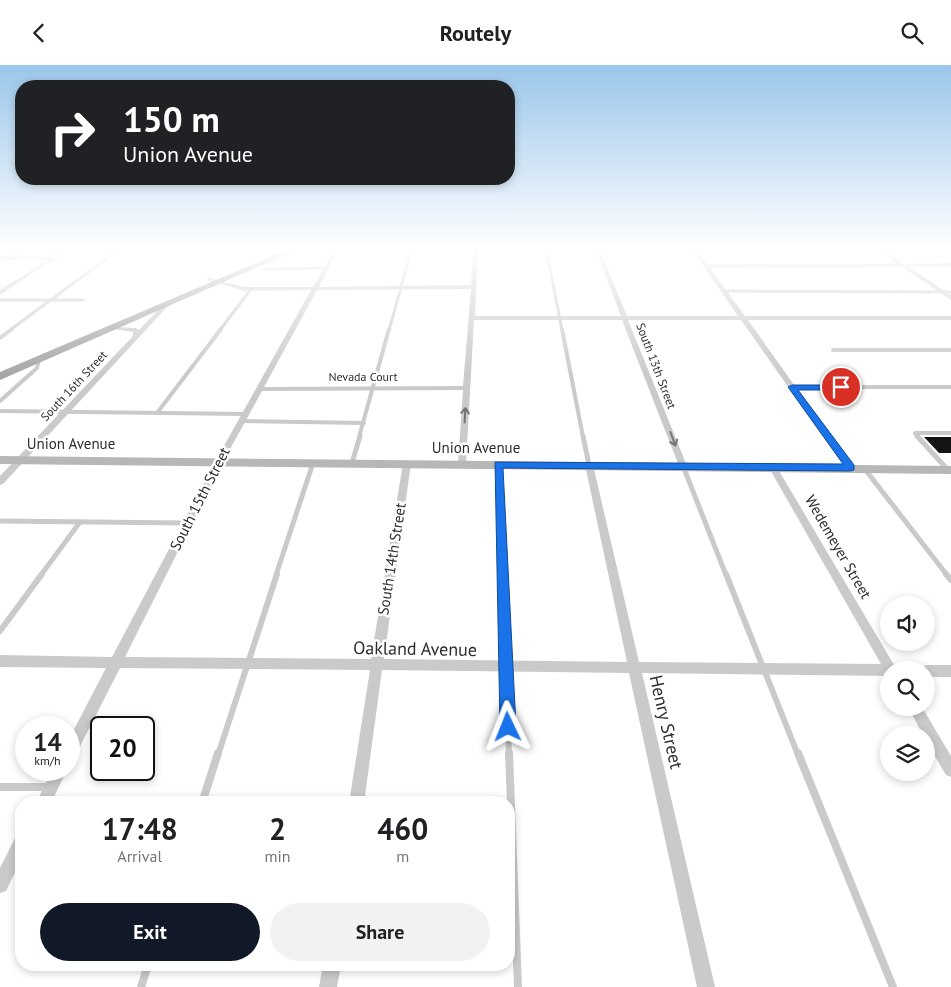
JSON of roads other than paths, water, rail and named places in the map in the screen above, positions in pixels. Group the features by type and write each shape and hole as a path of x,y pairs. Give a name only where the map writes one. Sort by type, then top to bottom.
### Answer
{"main road":[{"path":"0,366 189,291"},
{"path":"0,376 115,328 194,291"}],"street":[{"name":"South 15th Street","path":"80,732 219,462 313,291"},
{"path":"462,464 473,291"},
{"name":"South 13th Street","path":"614,291 683,466"},
{"path":"724,291 792,387 857,468"},
{"path":"942,292 951,298"},
{"name":"South 16th Street","path":"0,482 165,306"},
{"path":"471,318 951,318"},
{"path":"115,328 131,328 136,330 136,335"},
{"path":"792,387 951,387"},
{"name":"Nevada Court","path":"259,389 467,388"},
{"name":"Union Avenue","path":"0,460 772,466 950,470"},
{"name":"South 14th Street","path":"357,796 407,463"},
{"name":"Henry Street","path":"589,465 706,987"},
{"name":"Wedemeyer Street","path":"772,466 885,661"},
{"name":"Oakland Avenue","path":"0,661 634,669 880,670"},
{"path":"935,671 951,671"},
{"path":"919,716 951,770"},
{"path":"46,796 54,781"},
{"path":"0,885 15,856"},
{"path":"328,987 331,971"}],"lane":[{"path":"0,338 62,291"},
{"path":"157,413 249,291"},
{"path":"352,463 401,291"},
{"path":"554,291 589,465"},
{"path":"730,291 951,292"},
{"path":"0,300 83,300"},
{"path":"833,350 951,349"},
{"path":"0,401 37,368 40,360"},
{"path":"0,411 157,413 364,423"},
{"path":"950,470 915,433 951,433"},
{"path":"204,796 313,463"},
{"path":"498,464 511,796"},
{"path":"683,466 894,987"},
{"path":"857,468 951,580"},
{"path":"0,521 187,523"},
{"path":"0,631 80,522"},
{"path":"0,787 51,787"},
{"path":"515,907 518,987"},
{"path":"141,987 146,971"}]}
